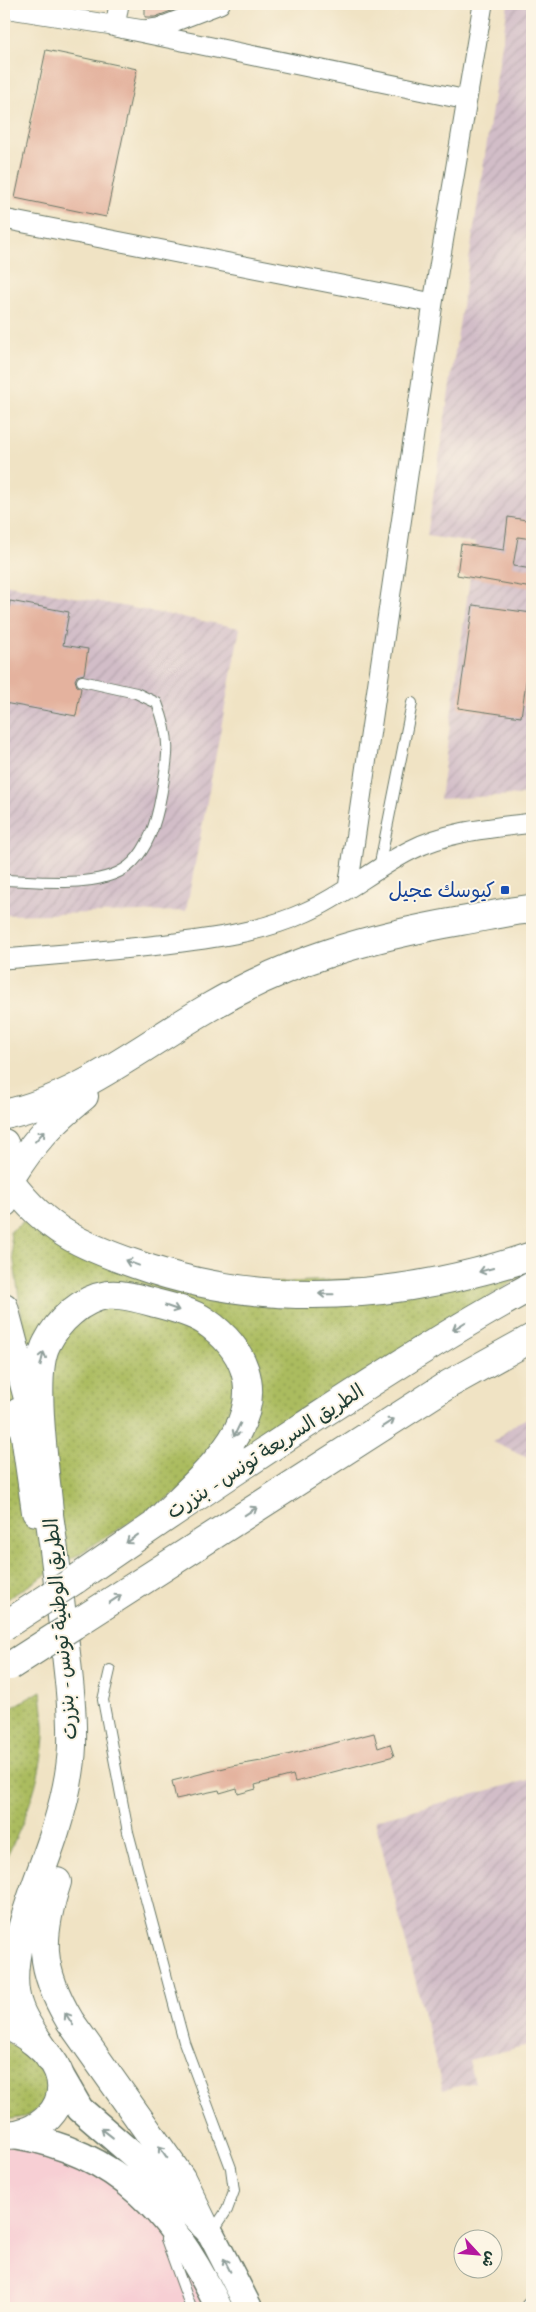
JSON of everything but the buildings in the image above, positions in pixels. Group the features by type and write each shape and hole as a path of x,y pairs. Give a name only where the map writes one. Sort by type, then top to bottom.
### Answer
{"main road":[{"path":"4,1114 27,1109 58,1097 134,1056 208,1008 262,979 307,959 338,948 403,932 532,909"},
{"path":"9,1187 30,1148 57,1117 134,1056"},
{"path":"4,1143 10,1159 9,1187"},
{"path":"9,1187 64,1234 103,1253 154,1271 220,1286 289,1294 333,1294 385,1290 442,1282 532,1256"},
{"name":"الطريق السريعة تونس - بنزرت","path":"4,1626 76,1580 157,1522 416,1353 474,1317 532,1286"},
{"path":"49,1512 39,1392 42,1358 46,1344 70,1313 87,1302 107,1295 139,1298 171,1307 203,1320 225,1338 240,1355 247,1378 248,1402 238,1431 221,1456 157,1522"},
{"name":"الطريق الوطنية تونس - بنزرت","path":"4,1308 36,1432 49,1512 69,1679 72,1746 67,1783 57,1827 21,1934 15,1960 14,1984 19,2007 54,2065 61,2086 59,2100 53,2114 31,2131 9,2135"},
{"path":"7,1668 449,1384 532,1338"},
{"name":"الطريق الوطنية تونس - بنزرت","path":"4,1354 25,1435 39,1530 57,1686 60,1744 44,1826 4,1936"},
{"path":"69,1679 82,1750 82,1779 74,1829 45,1924 44,1944 49,1979 57,2000 70,2021 181,2178 207,2230"},
{"path":"4,2024 24,2034 54,2065"}],"street":[{"path":"115,27 119,4"},
{"path":"115,27 144,30 158,28 220,4"},
{"path":"348,888 433,303 483,4"},
{"path":"4,8 115,27 467,100"},
{"path":"4,219 433,303"},
{"path":"4,959 185,942 254,930 306,912 412,850 449,836 489,828 532,823"},
{"path":"54,2065 80,2109 163,2181 207,2230 248,2308"},
{"path":"9,2135 46,2140 89,2159 120,2177 144,2196 170,2224 203,2275 218,2308"}],"lane":[{"path":"4,880 83,883 110,875 133,863 145,845 156,819 168,758 166,728 157,703 128,691 82,681"},
{"path":"378,869 412,703"},
{"path":"110,1670 103,1700 128,1832 184,2042 231,2168 234,2191 227,2210 207,2230"},
{"path":"46,2140 62,2158 69,2162"},
{"path":"113,2186 146,2211 169,2243 192,2308"}],"shaded area":[{"path":"508,4 532,4 532,794 440,799 470,577 457,575 461,544 474,546 475,543 427,536"},
{"path":"4,584 240,628 186,911 4,915"},
{"path":"532,1416 532,1460 493,1442 517,1423"},
{"path":"532,1779 532,2044 469,2060 475,2082 443,2090 375,1820"},
{"path":"4,2146 85,2158 142,2199 215,2308 4,2308"}],"green space":[{"path":"24,1221 53,1239 191,1287 532,1270 4,1601 4,1379 28,1365 10,1232"},
{"path":"41,1691 44,1731 39,1770 25,1817 4,1862 4,1712"},
{"path":"4,2041 21,2049 37,2061 44,2071 48,2082 48,2091 40,2107 24,2117 14,2119 4,2119"}],"place":[{"name":"كيوسك عجيل","path":"505,890"}]}
